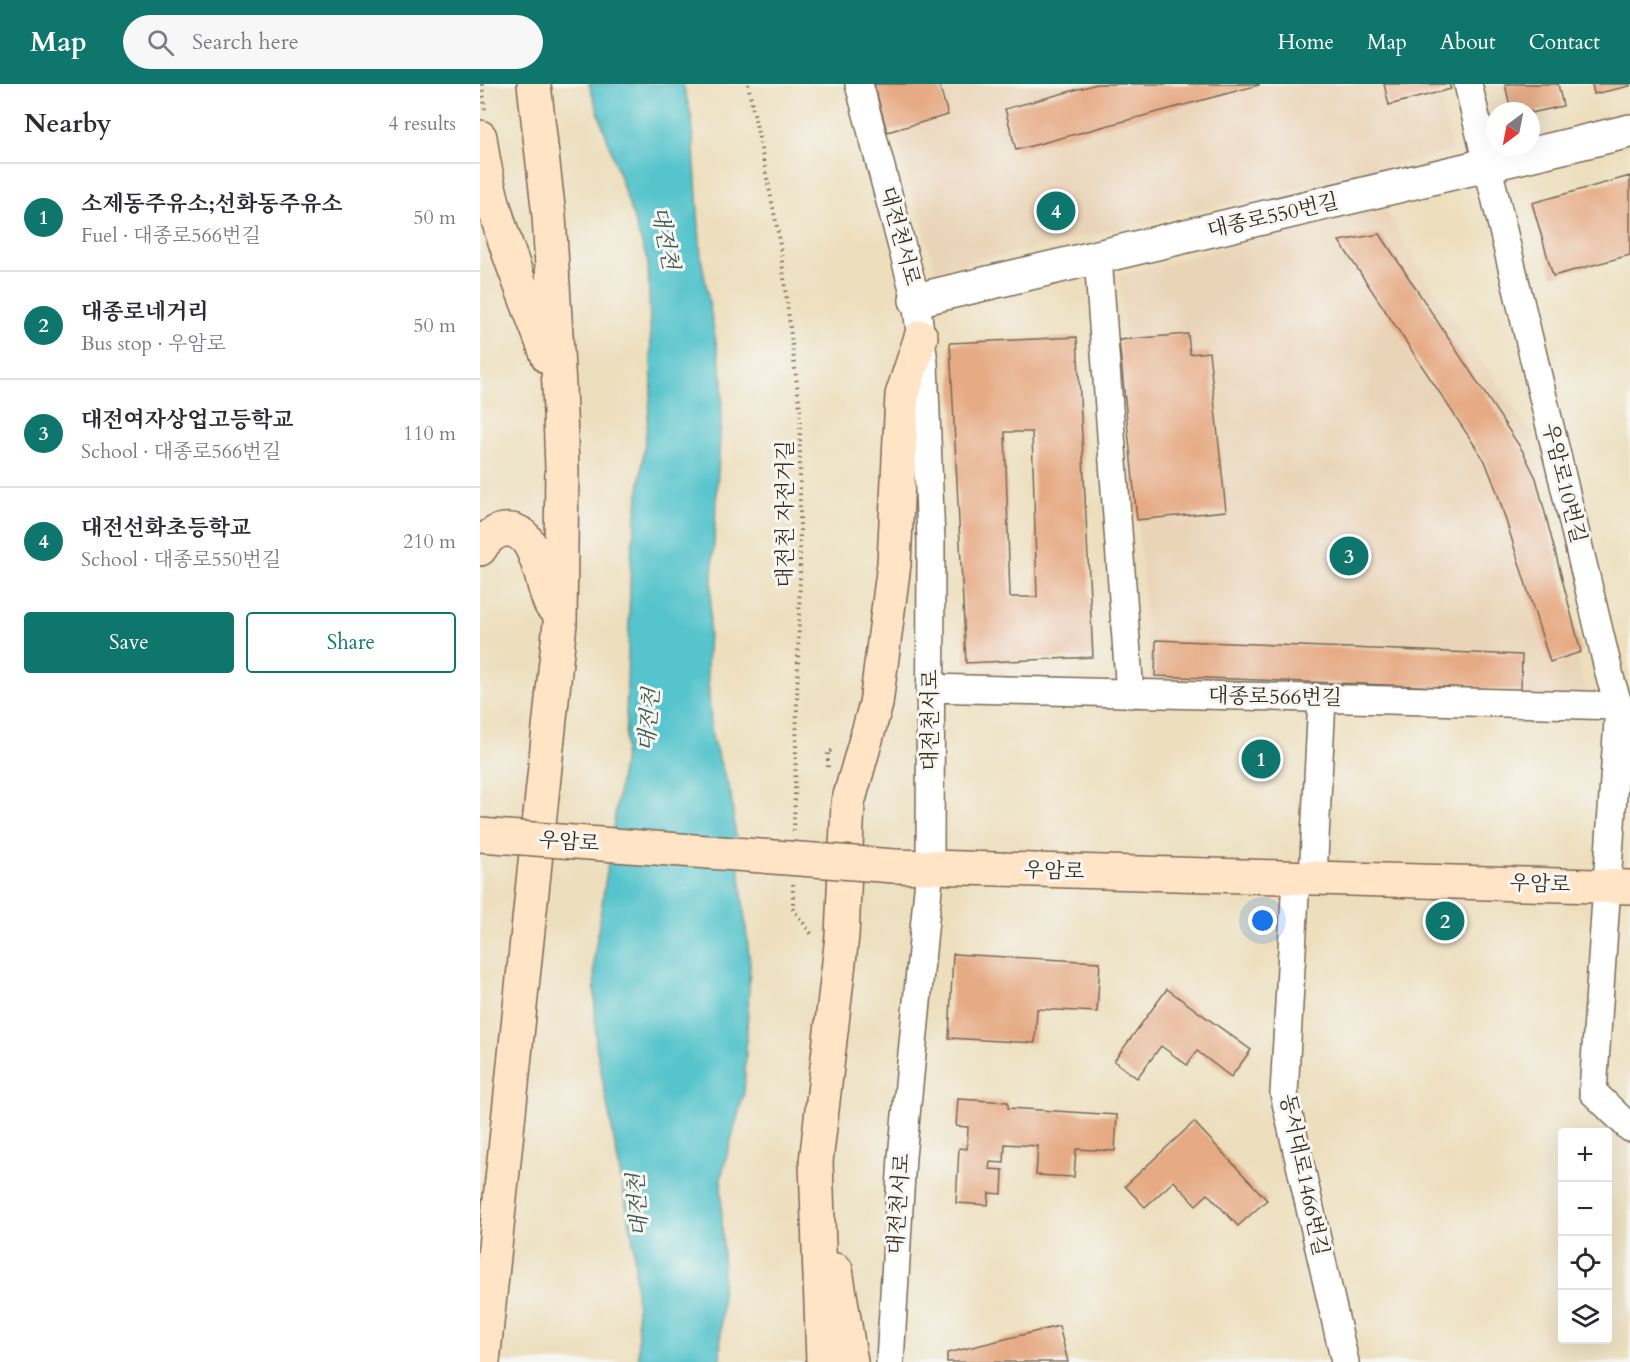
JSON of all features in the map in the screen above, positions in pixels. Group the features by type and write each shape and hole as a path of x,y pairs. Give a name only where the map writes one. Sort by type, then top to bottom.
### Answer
{"main road":[{"path":"483,1362 560,622 562,469 559,386 549,216 534,84"},
{"path":"480,137 483,168 508,251 559,386"},
{"path":"823,1362 816,1162 842,936 848,803 876,704 894,564 902,395 921,337"},
{"path":"480,549 486,539 500,531 512,529 525,536 537,559 545,594 560,622"},
{"name":"우암로","path":"480,835 930,868 1619,886"},
{"path":"816,1162 851,1362"}],"street":[{"name":"대전천서로","path":"859,84 916,300 924,363 931,541 930,868 902,1157 890,1362"},
{"name":"우암로10번길","path":"1468,84 1487,166 1621,678 1619,886 1593,1092 1630,1128"},
{"name":"대종로550번길","path":"916,300 1630,132"},
{"path":"1098,257 1130,694"},
{"name":"대종로566번길","path":"930,688 1619,706"},
{"name":"동서대로1466번길","path":"1322,699 1284,1094 1345,1362"}],"path":[{"name":"대전천 자전거길","path":"748,84 779,237 800,409 800,577 794,840"},
{"path":"794,874 793,909 816,941"}],"shaded area":[{"path":"882,84 1438,84 1452,152 935,271"},
{"path":"1383,206 1431,286 1530,432 1589,706 1150,681 1120,275"}],"water":[{"name":"대전천","path":"589,84 683,84 692,119 701,258 723,381 707,667 712,738 731,795 750,965 744,1093 721,1177 723,1260 720,1362 639,1362 634,1246 596,1045 594,958 625,748 631,557 652,384 648,262"}],"building":[{"path":"874,84 939,84 948,115 887,132"},
{"path":"1097,84 1259,85 1016,150 1005,109"},
{"path":"1384,84 1449,84 1451,89 1389,105"},
{"path":"1505,84 1558,84 1563,106 1540,111 1540,102 1509,102"},
{"path":"1592,84 1630,84 1630,86 1594,94"},
{"path":"1630,176 1630,255 1553,276 1532,203"},
{"path":"1380,234 1522,450 1536,478 1581,652 1550,662 1497,492 1485,461 1339,241"},
{"path":"1188,334 1190,354 1209,352 1226,511 1137,520 1119,340"},
{"path":"1077,337 1093,657 966,663 950,343","holes":["1005,432 1032,432 1037,597 1010,597"]},
{"path":"1156,640 1522,655 1521,690 1155,676"},
{"path":"953,954 1100,962 1097,1012 1037,1009 1035,1043 949,1038"},
{"path":"1167,989 1251,1050 1231,1077 1197,1051 1187,1065 1161,1046 1137,1078 1114,1061"},
{"path":"958,1099 1008,1102 1008,1108 1117,1115 1115,1151 1076,1149 1074,1177 1036,1175 1038,1146 1005,1144 1004,1163 990,1162 989,1169 1003,1170 1002,1194 989,1193 988,1205 956,1203 959,1148 967,1149 968,1127 956,1126"},
{"path":"1194,1122 1267,1200 1238,1226 1208,1194 1196,1205 1174,1181 1145,1207 1125,1186"},
{"path":"1059,1326 1068,1362 947,1362 947,1353"}],"place":[{"name":"대전선화초등학교","path":"1056,211"},
{"name":"대전여자상업고등학교","path":"1349,556"},
{"name":"소제동주유소;선화동주유소","path":"1261,759"},
{"name":"대종로네거리","path":"1445,921"}]}
